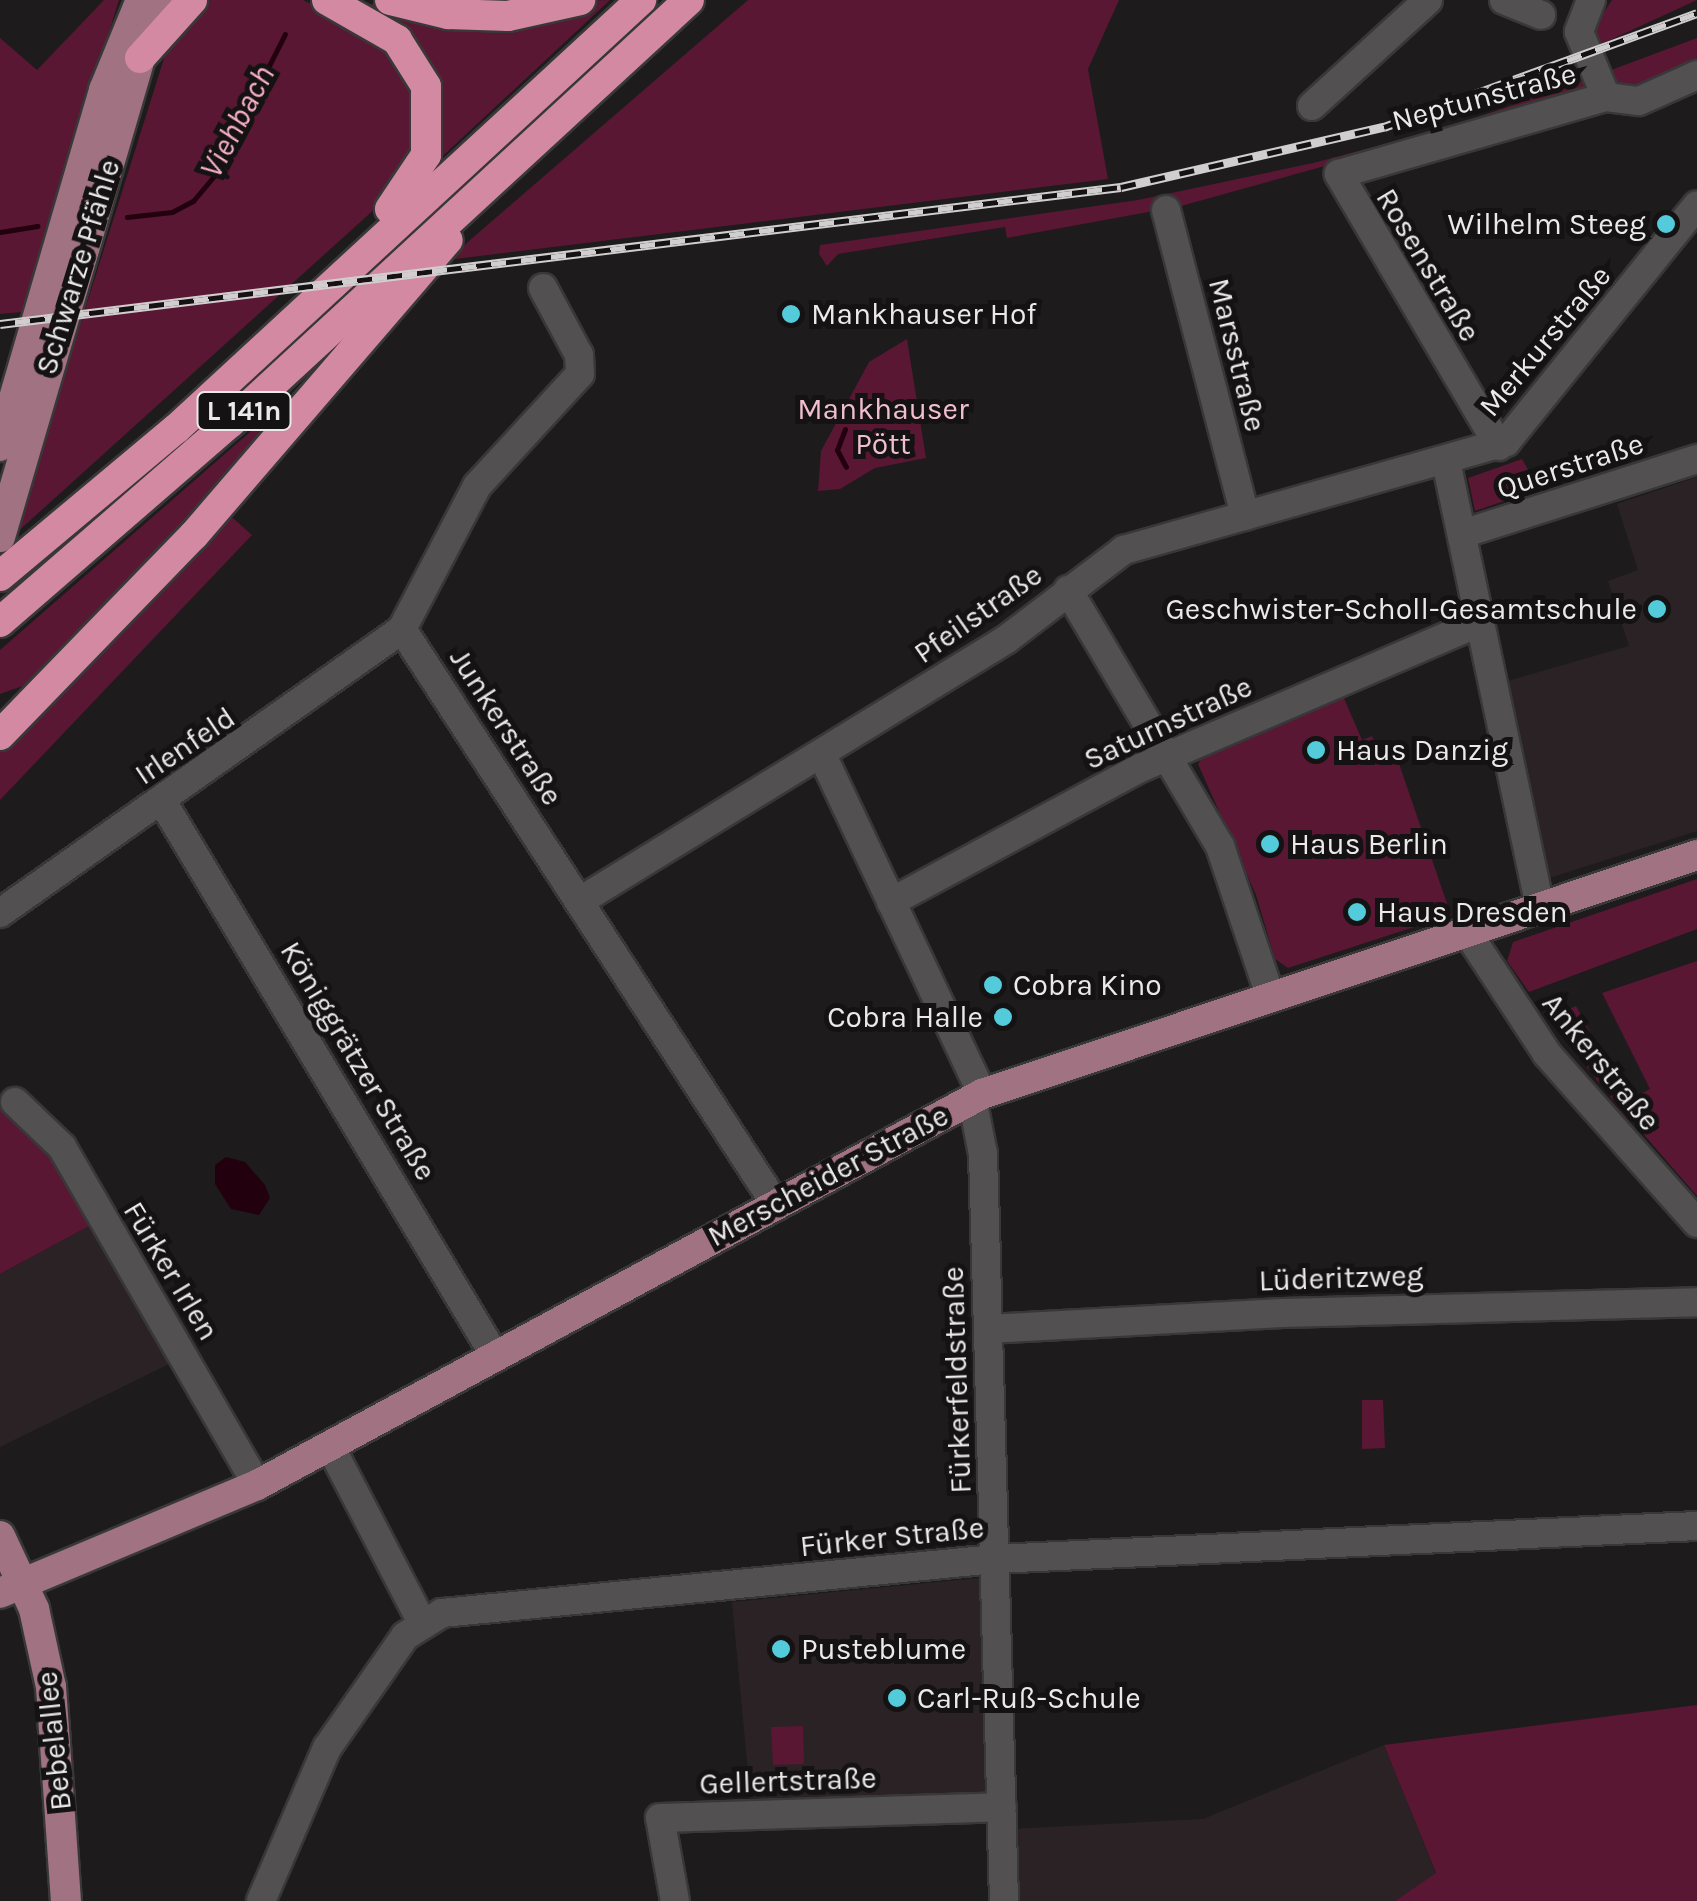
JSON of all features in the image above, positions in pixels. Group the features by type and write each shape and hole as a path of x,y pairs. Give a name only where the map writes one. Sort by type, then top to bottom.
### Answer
{"highway":[{"path":"140,58 192,0"},
{"path":"327,0 397,40 421,72 431,112 430,141 416,178 349,269"},
{"path":"390,0 448,14 508,16 580,0"},
{"name":"L 141n","path":"0,576 176,429 641,0"},
{"name":"L 141n","path":"0,622 168,480 689,0"},
{"path":"0,735 194,535 432,261 448,241 454,213"},
{"path":"0,704 56,681"}],"main road":[{"name":"Schwarze Pfähle","path":"0,446 104,90 141,0"},
{"name":"Schwarze Pfähle","path":"0,536 140,58 164,0"},
{"name":"Merscheider Straße","path":"12,1588 256,1485 977,1096 1697,855"},
{"path":"0,1536 12,1588"},
{"name":"Bebelallee","path":"12,1588 42,1643 58,1738 66,1901"}],"street":[{"path":"1312,106 1428,0"},
{"path":"1504,0 1541,15"},
{"path":"1591,0 1579,32 1606,97"},
{"name":"Neptunstraße","path":"1343,169 1606,97 1639,101 1697,75"},
{"name":"Rosenstraße","path":"1343,169 1338,179 1499,446"},
{"name":"Merkurstraße","path":"1446,461 1499,446 1697,205"},
{"name":"Marsstraße","path":"1166,210 1245,516"},
{"path":"402,629 477,486 580,374 579,355 544,288"},
{"name":"Querstraße","path":"1462,534 1697,459"},
{"path":"1446,461 1540,908"},
{"name":"Pfeilstraße","path":"580,901 1007,639 1124,550 1446,461"},
{"path":"1068,590 1220,846 1270,998"},
{"name":"Saturnstraße","path":"892,902 1166,757 1480,622"},
{"name":"Irlenfeld","path":"0,912 402,629"},
{"name":"Junkerstraße","path":"402,629 776,1204"},
{"name":"Fürkerfeldstraße","path":"822,755 977,1096 983,1154 1004,1901"},
{"name":"Königgrätzer Straße","path":"162,801 495,1356"},
{"name":"Ankerstraße","path":"1467,932 1547,1054 1697,1223"},
{"name":"Fürker Irlen","path":"14,1102 62,1147 256,1485"},
{"name":"Lüderitzweg","path":"988,1329 1283,1312 1697,1302"},
{"path":"260,1901 326,1748 421,1621 330,1446"},
{"name":"Fürker Straße","path":"421,1621 455,1611 995,1559 1697,1526"},
{"name":"Gellertstraße","path":"675,1901 660,1818 1002,1807"}],"shaded area":[{"path":"1697,477 1697,831 1546,879 1508,681 1629,646 1608,581 1638,570 1617,504"},
{"path":"226,1157 245,1162 265,1185 270,1198 259,1215 231,1209 215,1184 215,1165"},
{"path":"91,1225 169,1364 0,1447 0,1274"},
{"name":"Carl-Ruß-Schule","path":"979,1578 987,1795 751,1804 732,1602"},
{"path":"1384,1745 1436,1874 1395,1901 1020,1901 1012,1829 1203,1819"}],"green space":[{"path":"104,0 119,0 22,312 0,314 0,38 37,70"},
{"path":"204,0 303,0 363,30 392,55 410,84 417,117 410,153 388,197 14,535 166,52 180,23"},
{"path":"347,0 378,5 610,0 431,167 438,115"},
{"path":"748,0 1119,0 1088,69 1108,179 447,260"},
{"path":"1612,0 1697,0 1595,47 1592,30"},
{"path":"1697,38 1697,62 1639,88 1616,88 1603,73"},
{"path":"1581,81 1587,93 1181,206 1007,238 1005,227 838,254 827,266 819,254 820,245 1138,200 1313,163 1449,127"},
{"name":"Mankhauser Pött","path":"907,339 926,458 875,468 840,489 818,491 821,451 869,362"},
{"path":"336,357 59,659 34,682 0,694 0,650"},
{"path":"1522,459 1539,489 1475,511 1468,478"},
{"path":"226,512 252,535 0,800 0,748"},
{"path":"1343,696 1362,740 1372,736 1380,755 1394,749 1451,915 1288,968 1275,959 1256,895 1198,764 1204,755"},
{"path":"1697,879 1697,929 1529,992 1507,961 1513,942"},
{"path":"1697,961 1697,1196 1639,1129 1649,1122 1639,1109 1626,1117 1549,1019 1576,1006 1627,1101 1650,1089 1602,993"},
{"path":"0,1102 50,1150 91,1225 0,1274"},
{"path":"1362,1400 1383,1400 1385,1448 1362,1449"},
{"path":"1697,1705 1697,1901 1395,1901 1436,1873 1384,1745"},
{"path":"803,1726 804,1764 773,1765 771,1727"}],"waterway":[{"name":"Viehbach","path":"127,217 172,212 193,201 213,177 285,34"},
{"name":"Viehbach","path":"0,232 38,226"},
{"path":"845,429 837,450 846,467"}],"railway":[{"path":"0,324 1121,187 1384,127 1697,13"}],"place":[{"name":"Wilhelm Steeg","path":"1666,224"},
{"name":"Mankhauser Hof","path":"791,314"},
{"name":"Geschwister-Scholl-Gesamtschule","path":"1657,609"},
{"name":"Haus Danzig","path":"1316,750"},
{"name":"Haus Berlin","path":"1270,844"},
{"name":"Haus Dresden","path":"1357,912"},
{"name":"Cobra Kino","path":"993,985"},
{"name":"Cobra Halle","path":"1003,1017"},
{"name":"Pusteblume","path":"781,1649"},
{"name":"Carl-Ruß-Schule","path":"897,1698"}]}
